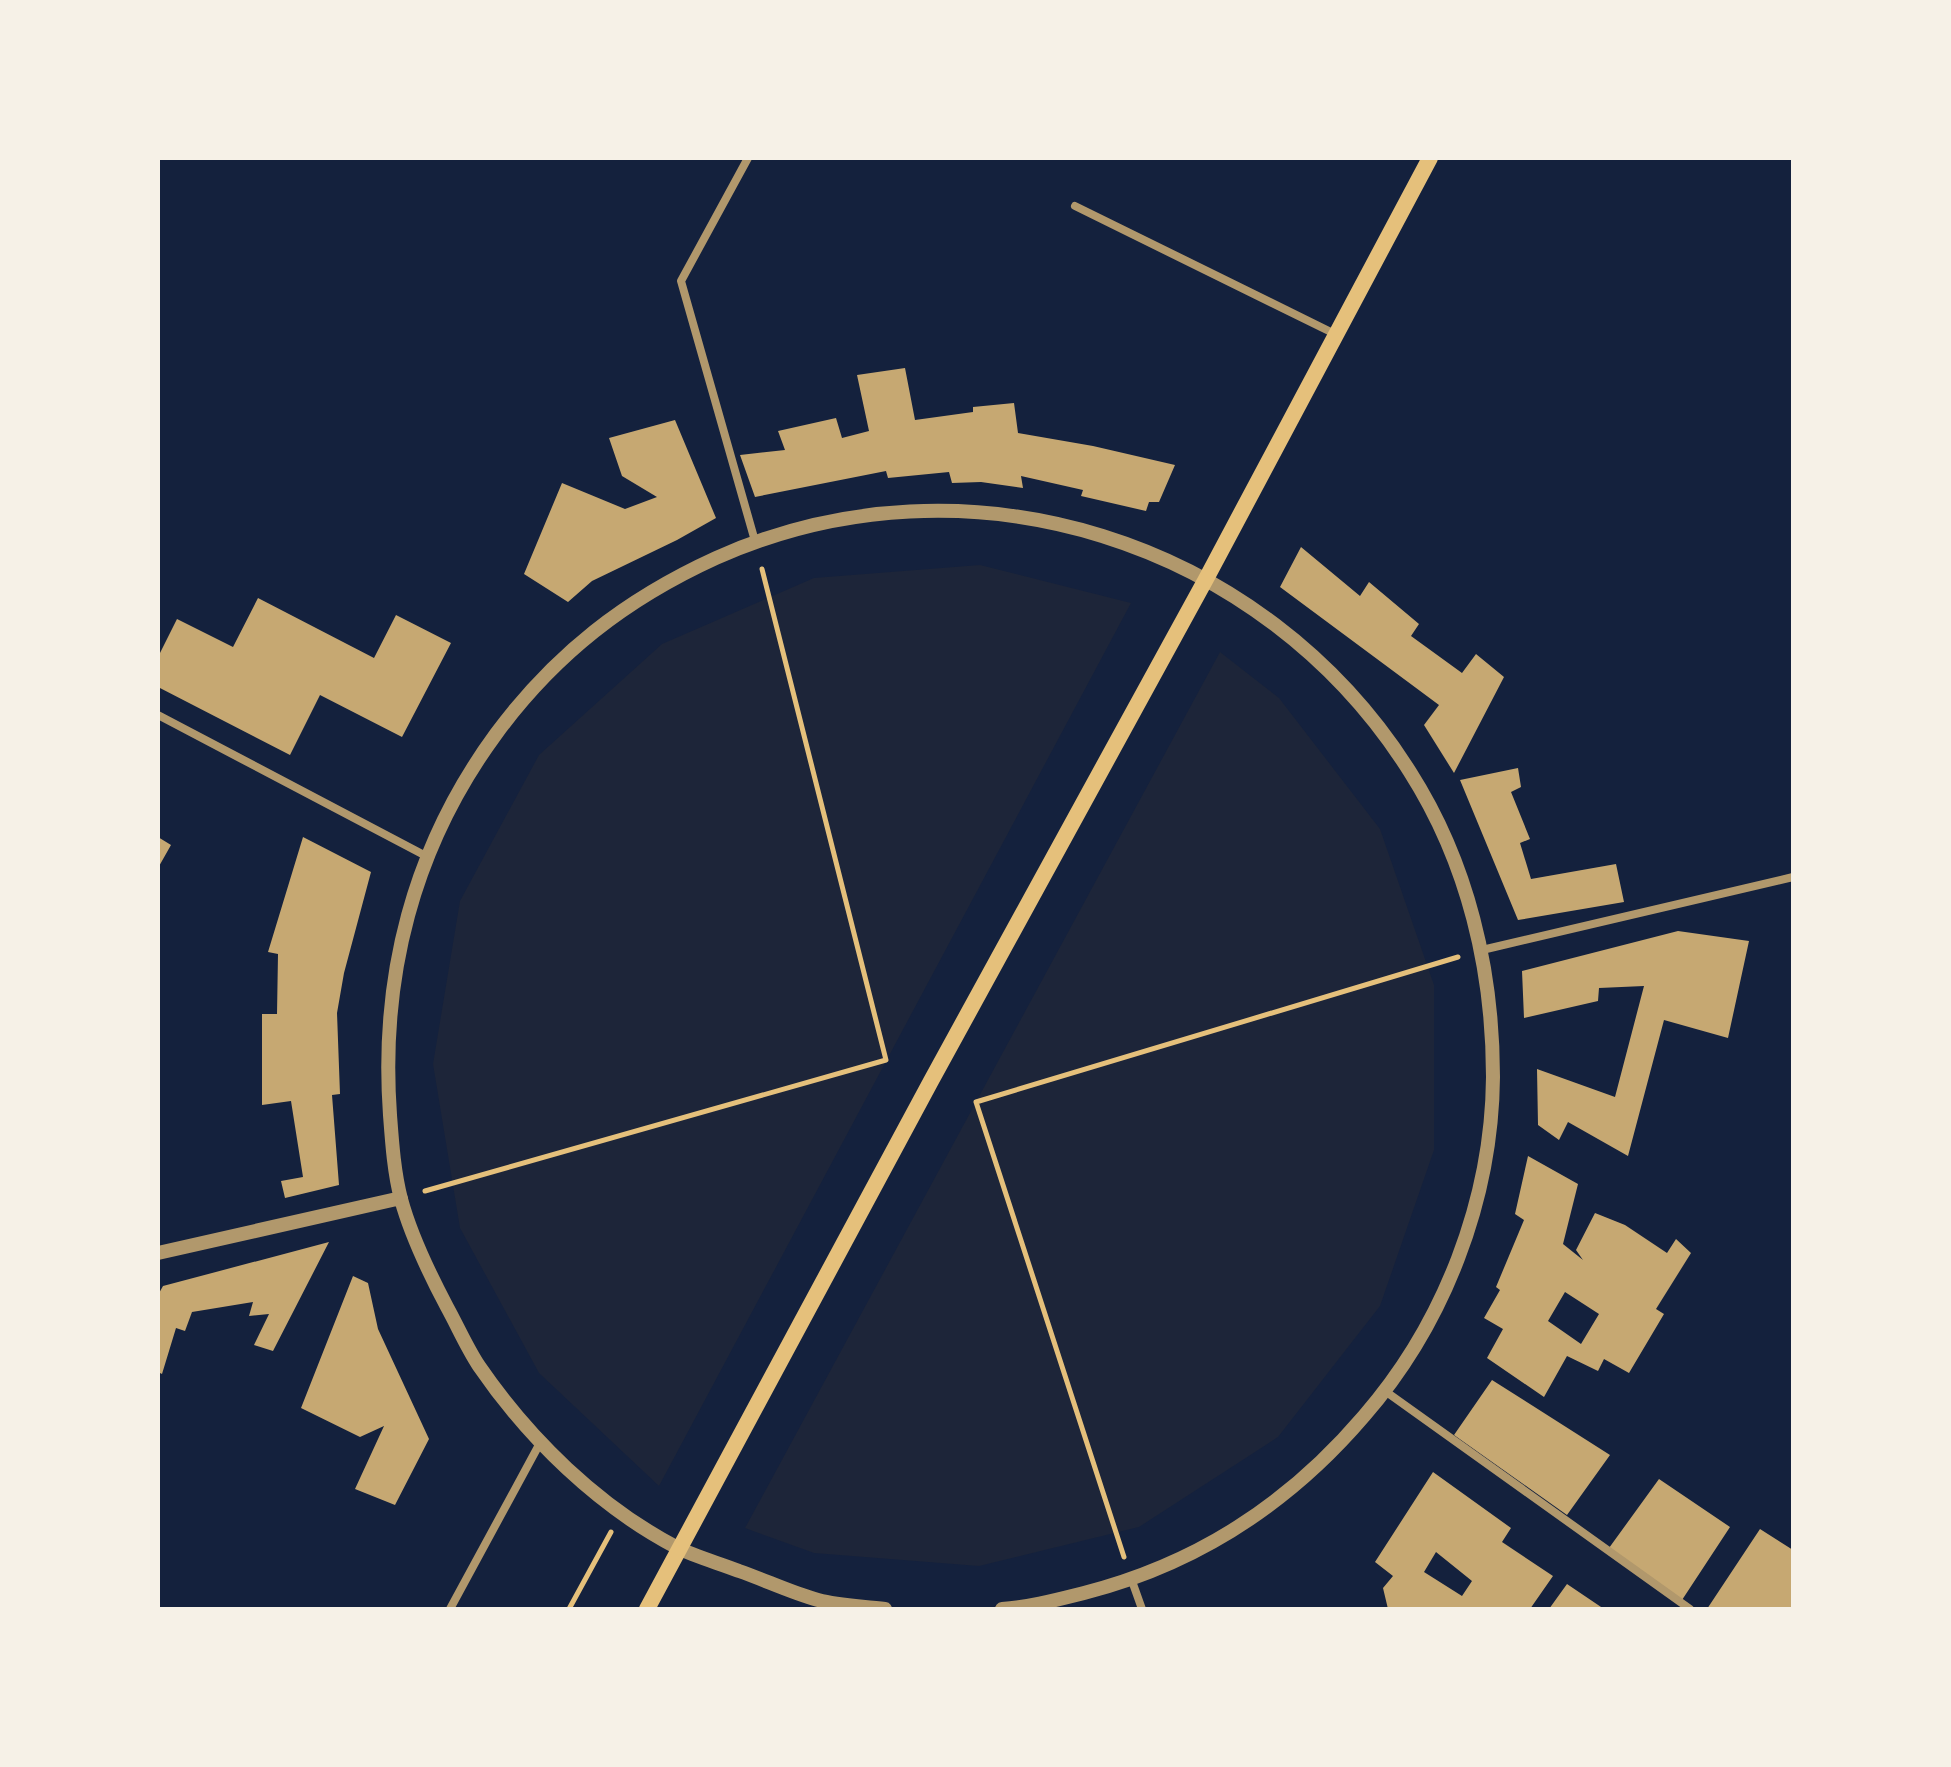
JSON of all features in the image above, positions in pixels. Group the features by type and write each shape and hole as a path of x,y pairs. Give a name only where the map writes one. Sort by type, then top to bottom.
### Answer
{"main road":[{"path":"647,1609 923,1094 1206,579 1430,158"}],"street":[{"path":"748,158 681,281 755,541"},
{"path":"1075,206 1336,335"},
{"path":"885,1609 821,1605 680,1549 621,1513 579,1480 540,1443 478,1364 430,1276 401,1198 391,1132 387,1071 395,962 426,856 468,772 524,696 592,632 670,579 755,541 830,520 907,510 985,511 1061,523 1136,546 1206,579 1286,631 1355,697 1411,774 1454,859 1482,950 1493,1042 1492,1104 1481,1181 1459,1256 1427,1327 1385,1391 1333,1452 1272,1505 1205,1548 1132,1581 1031,1607 1002,1609"},
{"path":"158,715 426,856"},
{"path":"1482,950 1793,877"},
{"path":"158,1253 401,1198"},
{"path":"1385,1391 1690,1609"},
{"path":"450,1609 540,1443"},
{"path":"1132,1581 1142,1609"}],"path":[{"path":"401,1198 886,1060 755,541"},
{"path":"1132,1581 976,1102 1482,950"},
{"path":"569,1609 621,1513"}],"shaded area":[{"path":"980,565 1131,603 659,1486 539,1373 460,1228 433,1064 460,901 539,755 662,644 814,578"},
{"path":"1220,652 1279,698 1380,829 1434,985 1434,1150 1380,1306 1278,1437 1139,1527 979,1566 814,1553 745,1528"}],"building":[{"path":"905,368 915,420 973,412 973,407 1014,403 1018,433 1175,465 1159,502 1149,502 1146,511 1081,496 1083,490 1021,476 1023,488 981,482 952,483 949,472 888,478 886,471 755,497 740,455 785,450 778,431 836,418 842,438 869,431 857,375"},
{"path":"675,420 716,518 592,581 568,602 524,574 562,483 625,509 657,497 622,476 609,438"},
{"path":"1301,547 1360,596 1369,582 1419,624 1411,636 1462,673 1476,654 1504,677 1454,773 1424,725 1439,705 1280,587"},
{"path":"258,598 374,658 396,615 451,643 402,737 320,695 290,755 158,687 158,657 177,619 233,647"},
{"path":"1518,768 1521,787 1511,792 1530,839 1520,843 1531,879 1616,864 1624,902 1518,920 1460,780"},
{"path":"158,837 171,845 158,868"},
{"path":"303,837 371,872 344,973 337,1013 340,1094 332,1095 339,1185 285,1198 281,1181 303,1177 291,1101 262,1105 262,1014 277,1014 278,954 268,952"},
{"path":"1678,931 1749,941 1728,1038 1664,1020 1628,1156 1568,1122 1559,1140 1538,1125 1537,1069 1615,1097 1644,986 1599,988 1598,1001 1524,1018 1522,971"},
{"path":"1528,1156 1578,1184 1563,1244 1583,1260 1576,1250 1595,1213 1625,1225 1667,1253 1676,1239 1691,1253 1656,1309 1664,1314 1629,1373 1604,1359 1598,1371 1567,1356 1544,1397 1487,1358 1503,1329 1484,1318 1500,1290 1496,1287 1524,1220 1515,1214","holes":["1565,1292 1599,1314 1581,1344 1548,1321"]},
{"path":"329,1242 273,1351 254,1345 269,1314 249,1316 253,1302 192,1312 185,1331 176,1328 162,1374 158,1372 158,1295 163,1286"},
{"path":"353,1276 368,1283 378,1329 429,1439 395,1505 355,1489 384,1426 360,1437 301,1408"},
{"path":"1492,1380 1610,1455 1567,1515 1454,1435"},
{"path":"1433,1472 1511,1528 1502,1542 1553,1576 1530,1609 1388,1609 1383,1588 1393,1576 1375,1562","holes":["1436,1552 1472,1581 1462,1596 1424,1572"]},
{"path":"1659,1479 1730,1527 1682,1600 1609,1548"},
{"path":"1760,1529 1793,1550 1793,1609 1707,1609"},
{"path":"1567,1584 1604,1609 1549,1609"}]}
